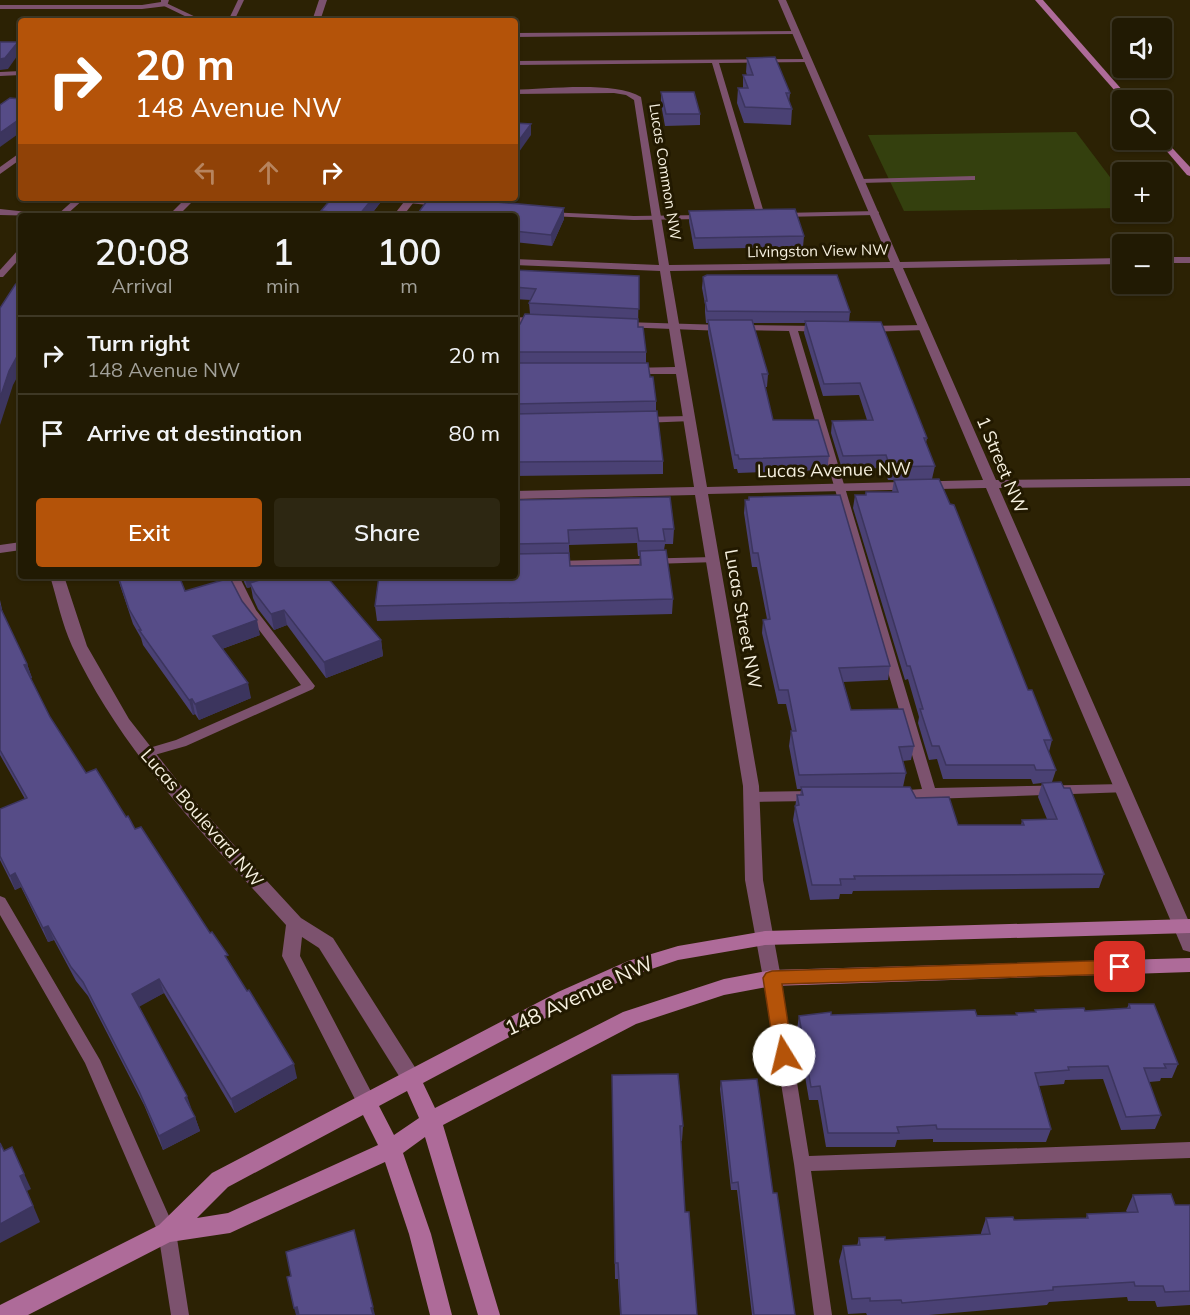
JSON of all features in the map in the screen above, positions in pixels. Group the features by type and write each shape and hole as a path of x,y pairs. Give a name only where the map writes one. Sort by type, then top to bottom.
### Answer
{"street":[{"path":"317,18 323,0"},
{"name":"1 Street NW","path":"782,0 1123,789 1186,927 1190,945"},
{"path":"1039,0 1118,90"},
{"path":"0,7 13,3 142,7 164,2"},
{"path":"0,74 18,73"},
{"name":"Lucas Common NW","path":"518,92 614,91 637,97 665,268"},
{"path":"1170,150 1190,173"},
{"path":"0,171 18,157"},
{"path":"176,213 188,201"},
{"path":"400,213 410,201"},
{"path":"0,213 18,214"},
{"path":"1172,260 1190,260"},
{"name":"Livingston View NW","path":"518,262 665,268 1112,261"},
{"name":"Lucas Street NW","path":"665,268 752,797 754,880 772,978"},
{"path":"612,371 681,370"},
{"name":"Lucas Avenue NW","path":"518,495 991,484 1190,483"},
{"path":"0,549 18,546"},
{"name":"Lucas Boulevard NW","path":"58,579 80,645 106,694 144,754 295,924 326,943 411,1078 431,1121 489,1315"},
{"path":"295,924 291,956 391,1149 420,1234 441,1315"},
{"name":"148 Avenue NW","path":"5,1315 167,1232 220,1180 565,998 628,969 678,953 765,938 1186,927"},
{"name":"148 Avenue NW","path":"167,1232 230,1223 391,1149 431,1121 630,1018 724,987 772,978 1190,965"}],"lane":[{"path":"232,18 241,0"},
{"path":"164,2 194,18"},
{"path":"518,28 794,29"},
{"path":"518,35 794,29"},
{"path":"518,63 808,60"},
{"path":"715,61 756,216 875,213"},
{"path":"861,180 972,178"},
{"path":"64,213 78,201"},
{"path":"420,201 455,205"},
{"path":"539,213 657,218 714,217"},
{"path":"0,275 18,255"},
{"path":"518,320 542,321"},
{"path":"616,325 826,329"},
{"path":"858,329 923,328"},
{"path":"793,330 930,794"},
{"path":"631,420 689,419"},
{"path":"538,564 713,560"},
{"path":"144,754 180,743 309,686 235,579"},
{"path":"882,795 1123,789"},
{"path":"752,797 823,796"},
{"path":"0,902 92,1060 167,1232 180,1315"},
{"path":"772,978 802,1164 822,1315"},
{"path":"802,1164 1190,1150"}],"green space":[{"path":"1076,132 1112,180 1112,208 904,211 868,135"}],"building":[{"path":"0,42 18,42 5,58 0,59"},
{"path":"775,57 790,93 786,93 792,109 745,107 738,88 748,88 743,75 753,75 747,58"},
{"path":"661,92 694,92 700,114 666,114"},
{"path":"10,98 18,99 18,120 0,133 0,105"},
{"path":"518,123 531,124 518,142"},
{"path":"329,201 371,201 361,213 321,211"},
{"path":"427,201 486,201 564,208 551,235 518,231 518,213 418,213"},
{"path":"795,209 804,236 695,238 689,211"},
{"path":"518,270 639,276 639,309 529,303 536,289 518,287"},
{"path":"707,275 837,275 850,312 707,311 703,277"},
{"path":"18,282 18,354 9,371 0,398 0,308"},
{"path":"525,314 638,319 638,327 643,327 646,352 518,352 518,324"},
{"path":"708,320 752,320 768,374 762,374 773,420 818,420 829,456 739,459 738,455 735,455"},
{"path":"805,321 881,322 927,438 924,438 935,466 890,467 886,455 843,456 832,421 873,420 860,383 824,384"},
{"path":"518,363 648,363 650,377 653,377 656,401 518,404"},
{"path":"657,411 663,461 518,462 518,414"},
{"path":"939,479 950,504 954,505 1028,690 1032,690 1052,740 1044,740 1056,770 1036,770 1034,765 946,765 939,746 932,746 910,666 907,666 855,495 866,495 866,492 898,492 894,480"},
{"path":"840,495 890,666 839,668 851,710 903,709 914,746 899,747 906,773 799,775 791,731 796,731 788,690 779,690 763,620 770,619 758,553 753,553 745,500 749,500 749,497"},
{"path":"670,497 674,529 663,529 665,541 639,541 637,528 568,530 569,543 518,544 518,500"},
{"path":"666,550 673,599 375,606 379,579 518,579 518,554 569,553 570,566 641,565 640,551"},
{"path":"119,579 180,579 185,591 231,579 242,601 257,620 213,636 248,683 195,704 192,699 189,700 139,630 141,630 129,609"},
{"path":"263,579 329,579 381,640 324,662 284,610 271,614 250,583"},
{"path":"0,605 27,664 24,665 50,717 86,773 96,769 135,829 141,827 210,933 212,932 228,955 225,956 247,991 249,990 294,1064 231,1099 159,979 132,994 187,1096 185,1098 195,1117 159,1136 139,1091 83,982 71,967 48,926 43,928 15,873 10,876 0,856 0,809 27,798 0,750"},
{"path":"1061,782 1064,788 1070,788 1104,874 854,876 855,879 840,879 841,885 812,885 795,806 799,805 797,795 803,795 801,787 910,787 916,798 949,797 958,825 1024,825 1022,820 1057,819 1042,783"},
{"path":"1129,1004 1154,1004 1178,1064 1164,1064 1166,1068 1144,1068 1161,1115 1126,1117 1108,1066 1068,1067 1069,1070 1035,1073 1051,1129 937,1129 936,1125 897,1127 899,1133 828,1133 820,1086 811,1087 799,1016 831,1012 831,1015 975,1010 977,1016 1017,1015 1016,1013 1036,1012 1035,1010 1084,1008 1085,1011 1130,1008"},
{"path":"678,1074 683,1126 680,1126 685,1212 689,1212 697,1315 621,1315 618,1263 615,1263 612,1075"},
{"path":"757,1079 773,1193 777,1193 795,1315 754,1315 738,1182 732,1183 721,1081"},
{"path":"0,1143 4,1151 12,1147 24,1174 20,1176 33,1206 0,1224"},
{"path":"1171,1194 1175,1205 1190,1205 1190,1291 1165,1292 1163,1286 1135,1286 1134,1282 1053,1287 1053,1290 902,1303 901,1300 852,1299 843,1246 860,1245 859,1238 885,1237 885,1240 990,1234 986,1218 1013,1217 1014,1220 1088,1218 1087,1214 1138,1212 1133,1195"},
{"path":"354,1230 373,1315 299,1315 297,1307 294,1308 287,1277 291,1276 286,1252"}],"route":[{"path":"784,1055 772,978 1120,967"}]}
